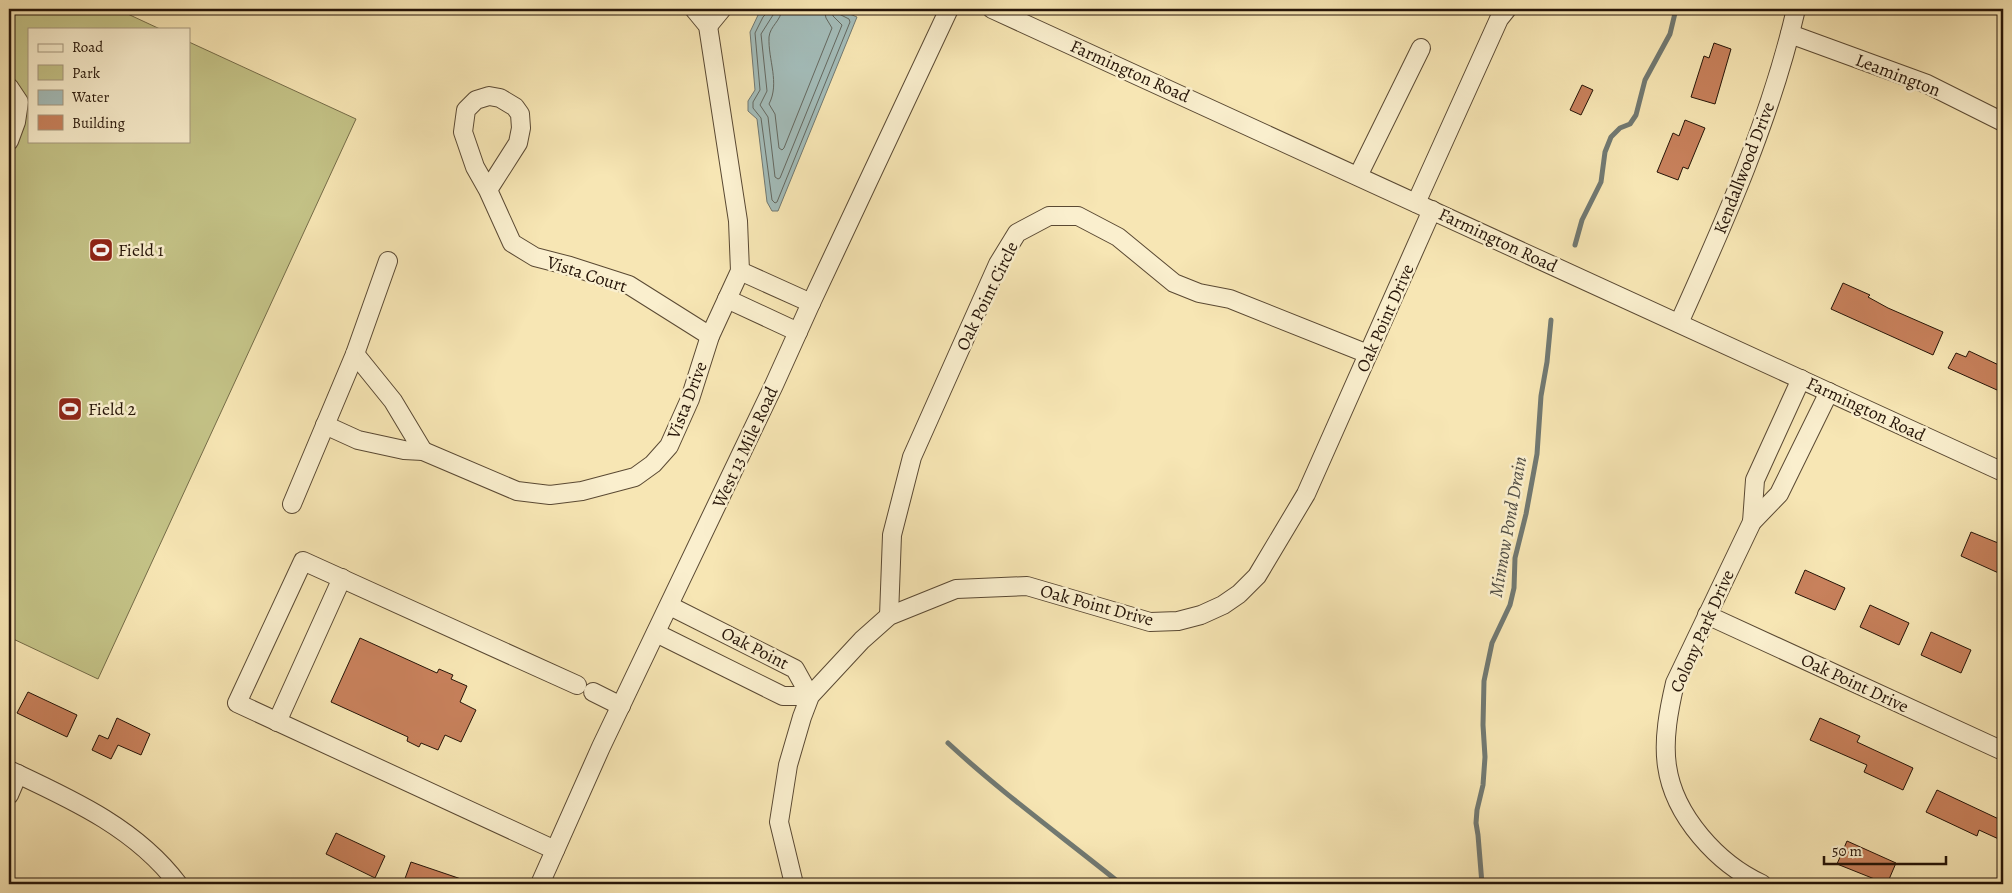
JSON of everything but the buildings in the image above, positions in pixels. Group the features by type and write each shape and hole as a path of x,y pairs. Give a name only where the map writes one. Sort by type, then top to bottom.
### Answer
{"street":[{"path":"694,9 708,26 722,9"},
{"name":"West 13 Mile Road","path":"540,884 621,706 670,606 949,9"},
{"name":"Farmington Road","path":"992,9 2003,472"},
{"path":"1416,203 1499,19 1507,9"},
{"name":"Kendallwood Drive","path":"1679,323 1736,196 1776,85 1796,9"},
{"name":"Vista Drive","path":"325,425 358,440 404,450 423,451 517,491 550,495 582,491 635,477 653,464 669,446 690,399 710,336 740,271 738,221 708,26"},
{"name":"Leamington","path":"1790,34 1927,84 2003,122"},
{"path":"1358,176 1420,48"},
{"path":"9,87 19,102 16,122 9,142"},
{"name":"Vista Court","path":"488,190 518,143 521,128 520,114 515,107 500,98 488,96 476,100 466,110 463,132 474,167 488,190 512,243 535,257 629,285 710,336"},
{"name":"Oak Point Drive","path":"794,884 780,822 788,765 810,696 862,640 889,616 956,589 1027,586 1150,622 1178,621 1201,615 1223,605 1239,594 1257,576 1306,494 1432,210"},
{"name":"Oak Point Circle","path":"889,616 892,535 912,457 998,264 1017,233 1049,216 1078,216 1118,237 1174,283 1199,293 1230,299 1368,354"},
{"path":"292,504 355,354 388,261"},
{"path":"740,271 811,303"},
{"path":"727,299 798,332"},
{"path":"355,354 394,401 423,451"},
{"name":"Colony Park Drive","path":"1752,522 1755,480 1801,379"},
{"name":"Colony Park Drive","path":"1762,884 1722,859 1701,838 1676,797 1667,766 1666,735 1669,709 1676,683 1752,522 1779,494 1829,392"},
{"path":"555,850 237,703 303,560 621,706"},
{"path":"277,722 342,578"},
{"name":"Oak Point","path":"656,633 783,696 810,696 795,669 670,606"},
{"name":"Oak Point Drive","path":"1707,615 2003,751"},
{"path":"9,794 13,772 73,800 125,831 169,872 178,884"}],"green space":[{"path":"9,9 117,9 158,28 28,28 28,142 190,142 190,42 356,119 98,679 9,637"}],"water":[{"path":"766,9 838,9 857,17 778,211 772,211 767,202 757,119 748,111 748,101 755,90 750,32 759,13"}],"waterway":[{"name":"Minnow Pond Drain","path":"1575,245 1582,220 1601,182 1605,152 1611,137 1620,128 1630,124 1636,115 1645,80 1670,34 1676,9"},
{"name":"Minnow Pond Drain","path":"1482,884 1476,823 1483,785 1485,757 1483,725 1484,681 1492,643 1510,605 1514,588 1515,558 1526,514 1537,454 1541,396 1547,362 1551,320"},
{"path":"948,743 1012,798 1121,884"}],"place":[{"name":"Field 1","path":"101,250"},
{"name":"Field 2","path":"70,409"}]}
